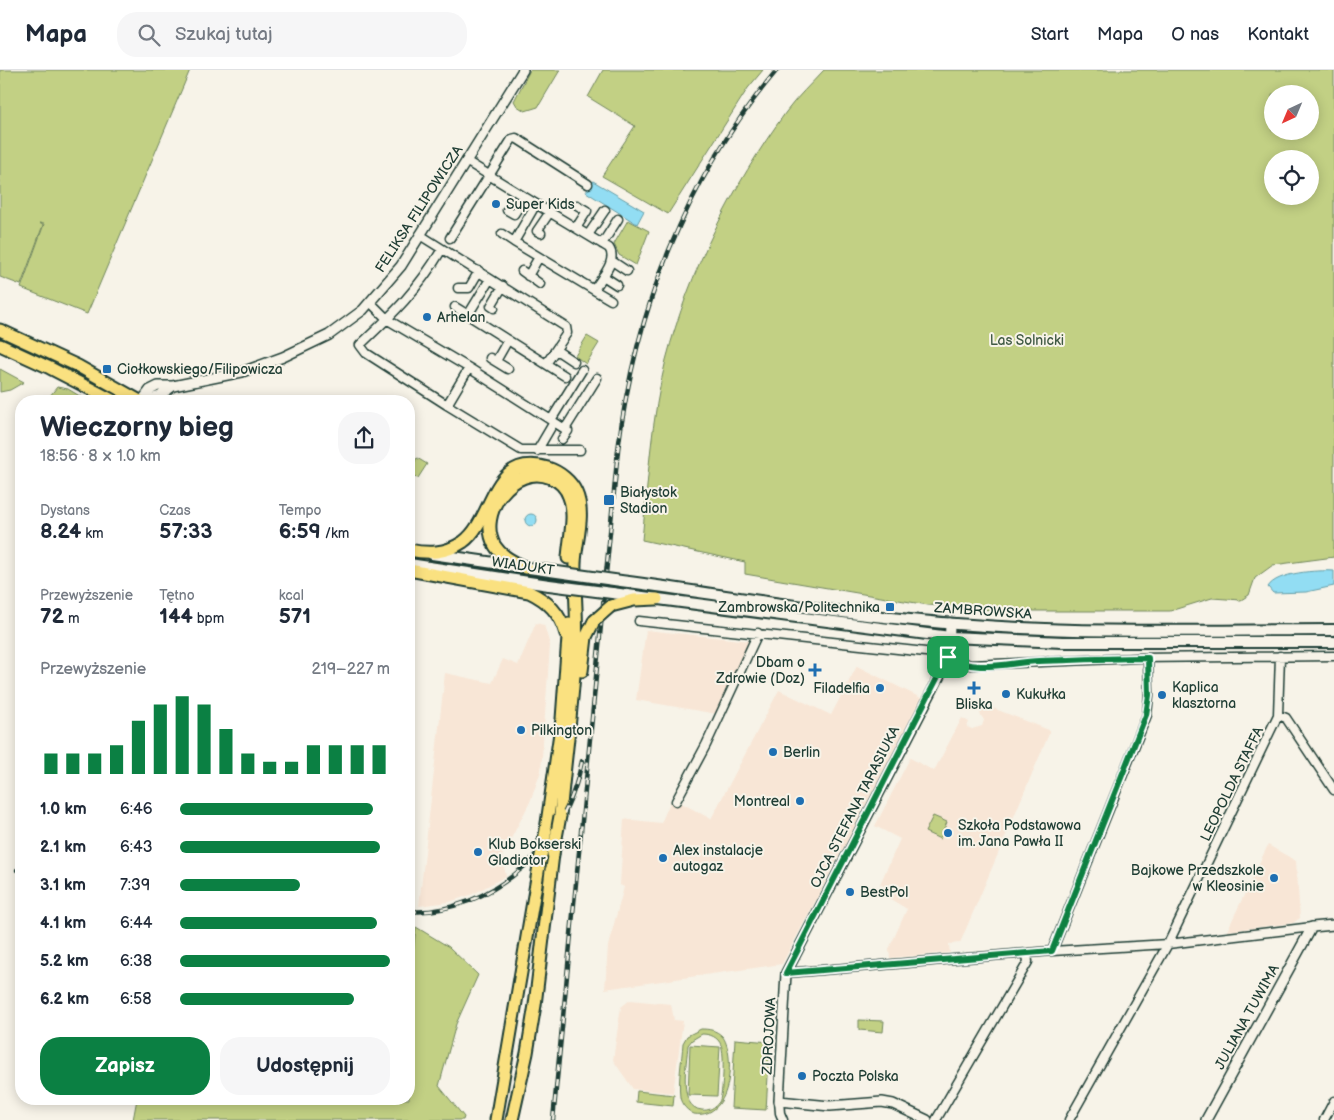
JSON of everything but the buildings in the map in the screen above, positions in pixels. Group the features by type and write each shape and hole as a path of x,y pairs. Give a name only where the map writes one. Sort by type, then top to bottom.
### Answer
{"main road":[{"path":"0,330 78,366 131,395"},
{"path":"0,346 50,368 102,395"},
{"path":"432,554 451,548 470,536 497,486 504,478 518,469 539,466 552,469 568,480 577,494 580,511 574,594 576,646 560,816"},
{"path":"496,1120 555,776 568,648 567,581 571,506 566,490 558,482 538,474 523,476 509,485 498,501 490,523 495,546 508,558 526,568"},
{"name":"WIADUKT","path":"415,551 634,582"},
{"name":"WIADUKT","path":"415,565 634,596"},
{"path":"415,571 535,595 549,604 559,617 568,648"},
{"name":"ZAMBROWSKA","path":"634,582 950,624 1105,630 1334,630"},
{"name":"ZAMBROWSKA","path":"634,596 950,637 1063,642 1334,642"},
{"path":"512,1120 528,1053 553,854 574,750 586,637 594,621 611,606 634,600 657,599"}],"street":[{"name":"FELIKSA FILIPOWICZA","path":"161,395 173,386 242,372 289,354 346,324 371,302 401,266 523,70"},
{"path":"450,238 512,139 516,138 588,184"},
{"path":"466,160 588,235 612,252 612,261 594,290"},
{"path":"507,210 514,214 524,197"},
{"path":"514,242 536,204"},
{"path":"576,228 587,211 578,205"},
{"path":"588,235 605,210"},
{"path":"541,233 537,231 550,212"},
{"path":"602,244 618,219"},
{"path":"502,234 611,300"},
{"path":"420,235 566,327 567,333 546,364"},
{"path":"352,351 388,320 425,277 442,249"},
{"path":"539,257 525,274 540,284"},
{"path":"612,261 627,271"},
{"path":"458,288 469,288 479,272"},
{"path":"603,276 617,285"},
{"path":"468,316 490,279"},
{"path":"494,308 491,306 502,286"},
{"path":"371,302 388,320 469,368 568,431 562,439"},
{"path":"455,307 565,376"},
{"path":"508,340 493,359 508,369"},
{"path":"360,346 366,353 519,449 536,451 580,450"},
{"path":"556,350 574,362"},
{"path":"447,404 469,368"},
{"path":"536,451 582,370"},
{"path":"565,429 597,378"},
{"path":"639,622 944,654 970,665 992,666 1036,661 1148,658 1334,656"},
{"name":"OJCA STEFANA TARASIUKA","path":"786,973 948,657 950,624"},
{"path":"676,801 706,745 758,633"},
{"path":"1280,656 1278,715 1286,718 1334,790"},
{"path":"1052,951 1146,715 1149,695 1148,658"},
{"name":"LEOPOLDA STAFFA","path":"1069,1120 1168,944 1278,715"},
{"path":"786,973 1052,951 1168,944 1334,925"},
{"name":"JULIANA TUWIMA","path":"1206,1120 1312,927"},
{"path":"936,1120 1028,962 1027,954"},
{"name":"ZDROJOWA","path":"783,1120 779,1101 786,973"},
{"path":"779,1101 830,1106 882,1102 893,1104 926,1120"},
{"path":"1324,1120 1334,1101"}],"shaded area":[{"path":"536,623 544,625 550,645 541,771 530,802 502,856 506,876 473,894 449,902 419,906 445,673 492,683 503,659 518,665"},
{"path":"646,630 750,641 717,714 636,700"},
{"path":"857,666 923,699 782,964 605,989 608,946 624,887 620,885 624,819 661,823 672,798 711,819 779,690 831,715"},
{"name":"Szkoła Podstawowa im. Jana Pawła II","path":"985,705 1049,730 1049,734 960,943 949,944 950,953 890,958 889,949 907,909 882,894 885,887 880,884 900,839 875,826 910,758 934,771 962,718 969,722 967,727 972,729 982,726 984,720 980,714"},
{"name":"Bajkowe Przedszkole w Kleosinie","path":"1268,845 1296,861 1300,918 1293,923 1227,931"},
{"path":"630,1000 671,1004 674,1020 683,1021 673,1093 633,1089 613,1060 621,1007"}],"green space":[{"path":"0,70 190,70 87,314 21,288 44,224 39,223 43,225 21,285 0,277"},
{"path":"530,70 560,70 538,107 525,111 517,106 514,101"},
{"path":"603,70 763,70 748,88 668,214 602,176 635,126 588,97"},
{"name":"Las Solnicki","path":"824,70 1334,70 1334,557 1273,565 1255,578 1249,595 1241,600 1212,598 1170,611 1008,611 928,605 745,574 745,562 642,540 651,450 661,382 666,360 687,295 714,231 730,200 766,140 799,96"},
{"path":"628,220 649,231 636,265 619,255 614,244"},
{"path":"587,336 599,343 586,364 575,356"},
{"path":"0,369 24,382 10,390 0,392"},
{"path":"57,387 68,389 78,395 51,395"},
{"path":"417,458 427,464 418,478 415,477 415,461"},
{"path":"933,816 947,822 940,839 925,832"},
{"path":"416,927 449,947 478,975 456,1024 439,1086 464,1117 463,1120 133,1120 136,1105 415,1105"},
{"path":"859,1020 884,1021 883,1032 859,1030"},
{"path":"701,1029 715,1031 722,1036 729,1055 728,1082 724,1096 717,1106 707,1113 694,1114 685,1107 681,1100 679,1084 683,1043 687,1036","holes":["705,1034 713,1036 720,1042 723,1065 722,1092 719,1102 709,1109 702,1110 694,1107 689,1101 686,1093 685,1073 688,1045 692,1040"]},
{"path":"735,1039 770,1042 766,1110 731,1108"},
{"path":"690,1045 720,1047 717,1096 688,1095"},
{"path":"637,1091 674,1095 673,1106 636,1102"}],"water":[{"path":"593,181 644,211 637,224 586,192"},
{"path":"533,514 536,515 536,525 529,526 526,525 525,518 526,515"},
{"path":"1334,571 1334,586 1306,592 1273,593 1268,587 1280,578 1289,575"}],"railway":[{"path":"553,1120 618,450 626,398 637,347 652,297 670,248 691,201 716,155 745,112 777,70"},
{"path":"415,911 439,909 469,901 511,878 528,863 544,846 557,827 576,784 582,761"}],"place":[{"name":"Super Kids","path":"496,204"},
{"name":"Arhelan","path":"427,317"},
{"name":"Ciołkowskiego/Filipowicza","path":"107,369"},
{"name":"Białystok Stadion","path":"609,500"},
{"name":"Zambrowska/Politechnika","path":"890,607"},
{"name":"Dbam o Zdrowie (Doz)","path":"815,670"},
{"name":"Filadelfia","path":"880,688"},
{"name":"Bliska","path":"974,688"},
{"name":"Kukułka","path":"1006,694"},
{"name":"Kaplica klasztorna","path":"1162,695"},
{"name":"Pilkington","path":"521,730"},
{"name":"Berlin","path":"773,752"},
{"name":"Montreal","path":"800,801"},
{"name":"Szkoła Podstawowa im. Jana Pawła II","path":"948,833"},
{"name":"Klub Bokserski Gladiator","path":"478,852"},
{"name":"Alex instalacje autogaz","path":"663,858"},
{"name":"Bajkowe Przedszkole w Kleosinie","path":"1274,878"},
{"name":"BestPol","path":"850,892"},
{"name":"Poczta Polska","path":"802,1076"}],"route":[{"path":"948,657 970,665 992,666 1036,661 1148,658 1149,695 1146,715 1052,951 786,973 948,657"}]}
